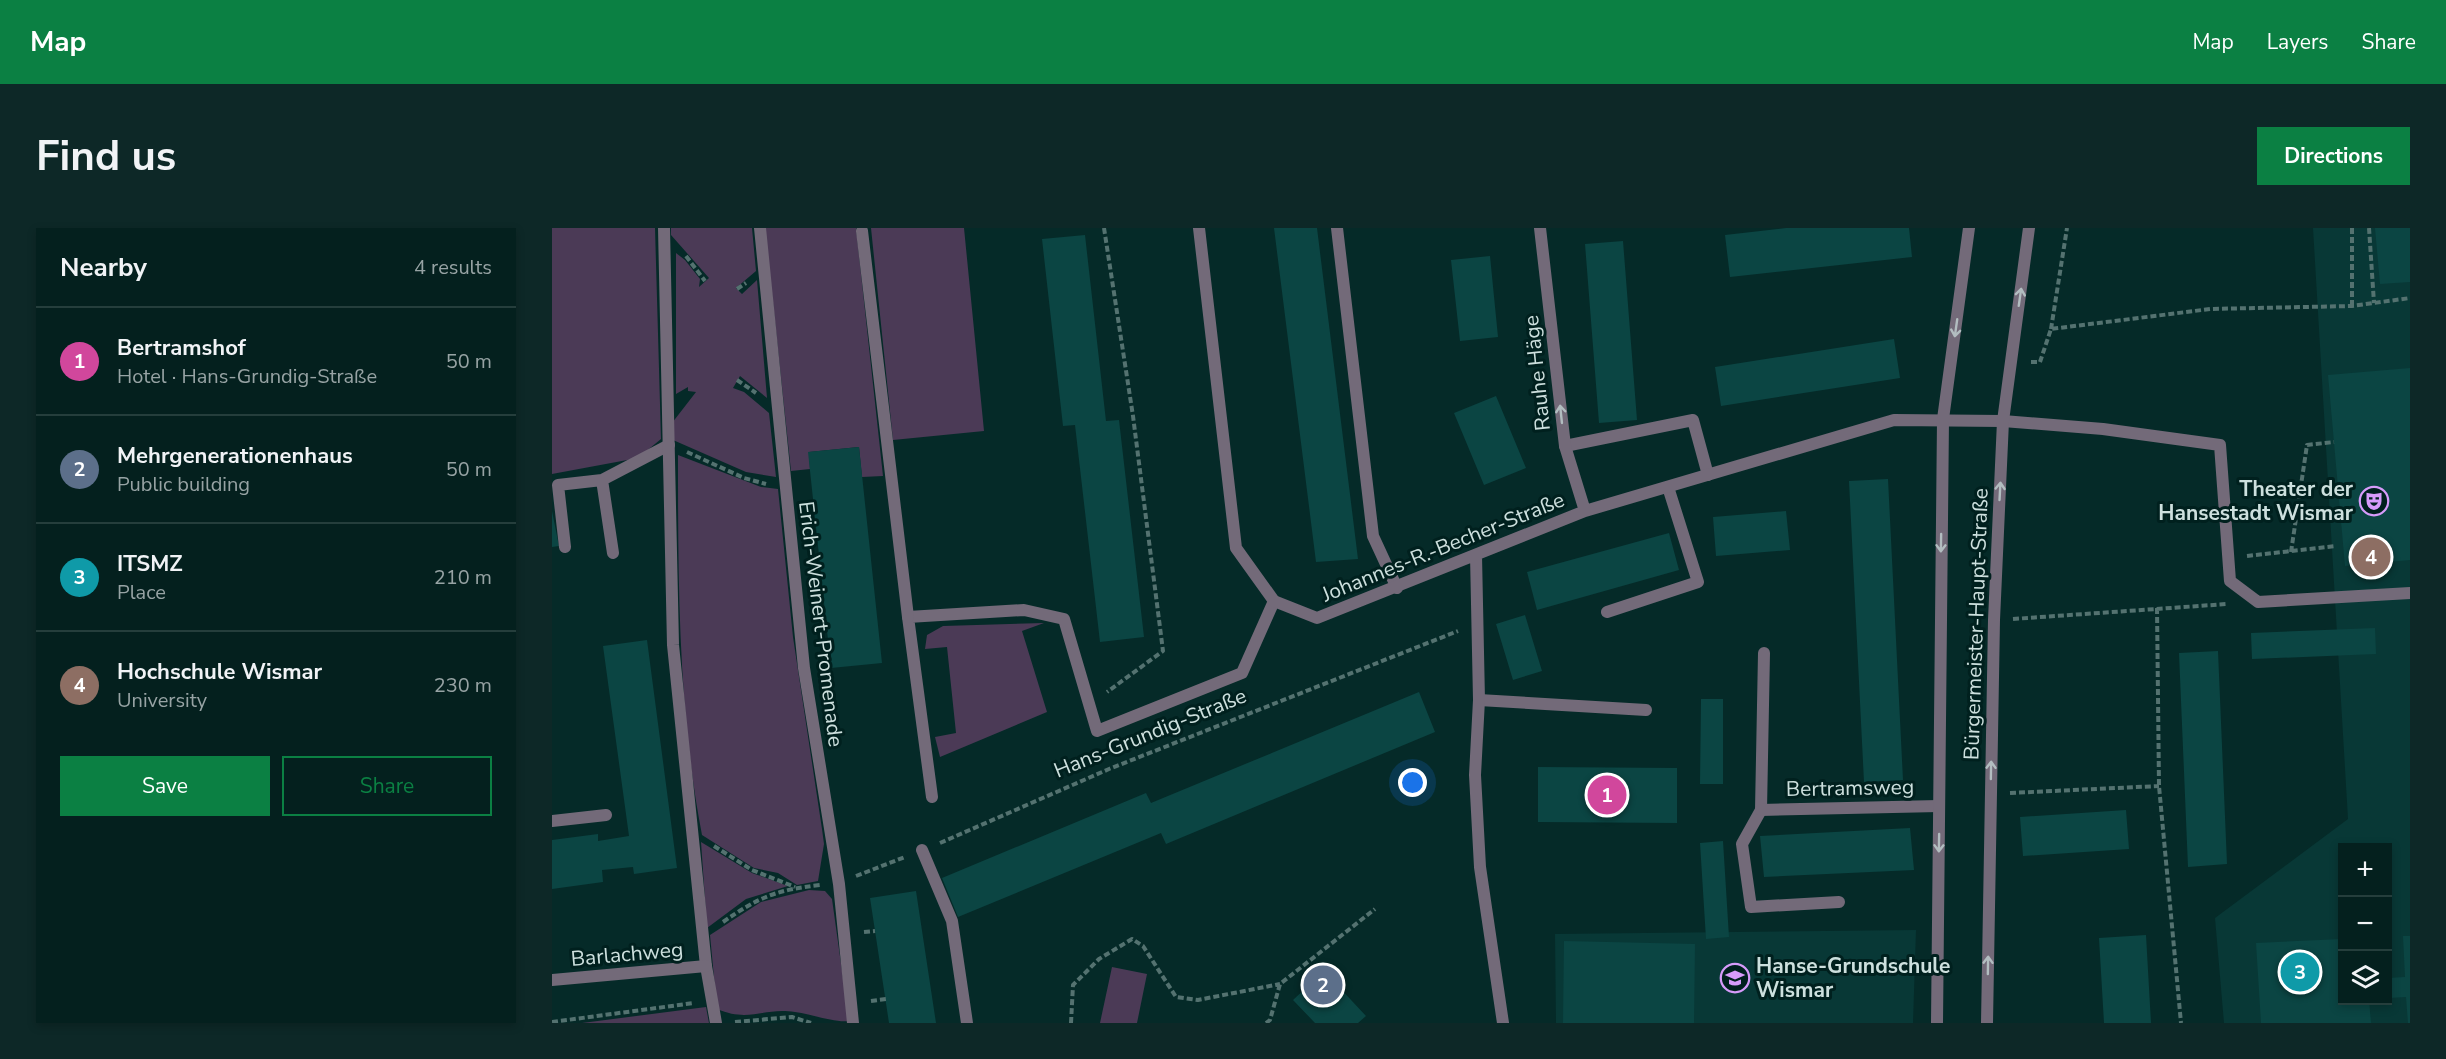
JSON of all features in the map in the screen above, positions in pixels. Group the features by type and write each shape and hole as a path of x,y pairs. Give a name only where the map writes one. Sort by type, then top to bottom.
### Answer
{"street":[{"path":"664,228 673,645 706,966 714,1012"},
{"name":"Erich-Weinert-Promenade","path":"760,228 804,668 839,884 853,1023"},
{"path":"908,617 1024,610 1064,619 1098,731 1242,673 1274,601 1236,548 1199,228"},
{"path":"1337,228 1373,536 1397,588"},
{"name":"Rauhe Häge","path":"1542,228 1565,446 1585,511"},
{"name":"Bürgermeister-Haupt-Straße","path":"1937,1023 1943,419 1969,228"},
{"name":"Bürgermeister-Haupt-Straße","path":"1987,1023 1994,620 2003,421 2029,228"},
{"path":"862,231 932,797"},
{"path":"1565,446 1693,420 1708,475"},
{"name":"Johannes-R.-Becher-Straße","path":"1274,601 1317,618 1397,588 1585,511 1894,420 2003,421 2103,429 2220,445 2229,558"},
{"path":"565,547 558,485 602,480 669,445"},
{"path":"602,480 613,553"},
{"path":"1607,612 1698,582 1668,487"},
{"path":"1476,555 1479,700 1475,775 1480,867 1503,1023"},
{"path":"2229,558 2230,581 2258,602 2410,593"},
{"path":"1764,653 1761,810 1742,844 1751,907 1839,902"},
{"path":"1479,700 1647,710"},
{"name":"Bertramsweg","path":"1761,810 1939,806"},
{"path":"552,821 606,815"},
{"path":"922,850 952,921 967,1023"},
{"name":"Barlachweg","path":"552,980 706,966"}],"path":[{"path":"1089,705 1163,651 1133,416 1104,228"},
{"path":"2011,361 2040,362 2051,330 2067,228"},
{"path":"2352,228 2352,306"},
{"path":"2369,228 2374,303"},
{"path":"2051,330 2210,309 2352,306 2410,298"},
{"path":"2291,552 2307,445 2334,442"},
{"path":"669,445 744,478 766,484 784,482"},
{"path":"2229,558 2336,546"},
{"path":"1994,620 2258,602"},
{"path":"2157,608 2159,786 2181,1023"},
{"name":"Hans-Grundig-Straße","path":"703,934 762,897 797,888 839,884 1109,769 1478,623"},
{"path":"1991,794 2159,786"},
{"path":"693,833 752,870 797,888"},
{"path":"1071,1023 1072,985 1099,959 1132,939 1143,946 1176,997 1198,1000 1280,984 1375,909"},
{"path":"1266,1023 1270,1020 1280,984"},
{"path":"552,1022 714,1012 736,1022 792,1017 811,1023"}],"shaded area":[{"path":"552,228 655,228 661,439 638,458 552,474"},
{"path":"671,228 752,228 756,271 736,288 742,294 757,280 767,398 740,376 733,388 744,392 769,413 776,477 746,472 673,440 672,423 696,392 688,391 688,387 676,394 676,253 685,260 700,279 699,287 709,278 671,235"},
{"path":"765,228 856,228 883,476 862,477 859,447 809,452 810,469 791,471"},
{"path":"871,228 964,228 984,431 893,440"},
{"path":"2313,228 2410,228 2410,1023 2224,1023 2215,918 2348,819"},
{"path":"678,455 761,487 778,489 793,637 824,844 818,881 797,885 778,873 754,868 702,835 688,741 681,646"},
{"path":"1044,623 1022,631 1047,712 940,757 935,737 956,733 947,647 925,649 927,635 943,626"},
{"path":"701,842 752,873 788,886 746,899 707,928"},
{"path":"809,890 825,891 832,899 849,1021 837,1021 784,1011 739,1015 717,1009 710,935 761,902"},
{"name":"Hanse-Grundschule Wismar","path":"1916,930 1913,1023 1556,1023 1555,934"},
{"path":"1112,967 1147,974 1137,1023 1100,1023"},
{"path":"706,1007 709,1023 582,1023"}],"building":[{"path":"1274,228 1317,228 1358,559 1316,562"},
{"path":"1786,228 1909,228 1912,257 1730,277 1725,235"},
{"path":"2375,228 2410,228 2410,282 2380,284"},
{"path":"1085,235 1106,421 1119,420 1144,637 1100,642 1075,425 1063,426 1042,239"},
{"path":"1623,241 1637,420 1599,423 1585,244"},
{"path":"1490,256 1498,337 1460,341 1451,260"},
{"path":"1894,339 1900,378 1721,406 1715,367"},
{"name":"Theater der Hansestadt Wismar","path":"2410,368 2410,560 2345,566 2328,375"},
{"path":"1496,396 1526,468 1484,485 1454,413"},
{"path":"859,447 882,663 831,668 808,452"},
{"path":"1888,479 1903,780 1864,782 1849,481"},
{"path":"552,511 559,546 552,547"},
{"path":"1786,511 1790,550 1716,556 1713,517"},
{"path":"1669,533 1679,570 1537,610 1527,572"},
{"path":"1525,615 1542,671 1513,680 1496,624"},
{"path":"2375,628 2376,654 2252,659 2251,633"},
{"path":"647,640 677,868 634,874 633,867 602,870 603,882 552,889 552,840 598,834 598,841 629,836 603,646"},
{"path":"2218,651 2227,864 2188,867 2179,653"},
{"path":"1419,692 1435,732 1166,844 1161,833 958,917 942,878 1146,793 1151,803"},
{"path":"1701,699 1723,699 1723,784 1700,784"},
{"path":"1538,767 1677,768 1677,823 1538,822"},
{"path":"2126,810 2129,849 2023,856 2020,817"},
{"path":"1910,828 1914,870 1764,877 1760,836"},
{"path":"1723,841 1729,937 1706,939 1700,843"},
{"path":"916,891 936,1023 889,1023 870,898"},
{"path":"2146,935 2151,1023 2104,1023 2099,938"},
{"path":"2403,936 2410,936 2410,1023 2408,1023 2406,997 2392,998 2392,978 2405,977"},
{"path":"2338,939 2338,1005 2369,1005 2371,1023 2261,1023 2256,943"},
{"path":"1564,941 1695,944 1694,1023 1563,1023"},
{"path":"1324,971 1366,1016 1358,1023 1315,1023 1293,1000"}],"place":[{"name":"Theater der Hansestadt Wismar","path":"2374,501"},
{"name":"Hochschule Wismar","path":"2371,557"},
{"name":"Bertramshof","path":"1607,795"},
{"name":"ITSMZ","path":"2300,972"},
{"name":"Hanse-Grundschule Wismar","path":"1735,978"},
{"name":"Mehrgenerationenhaus","path":"1323,985"}]}
